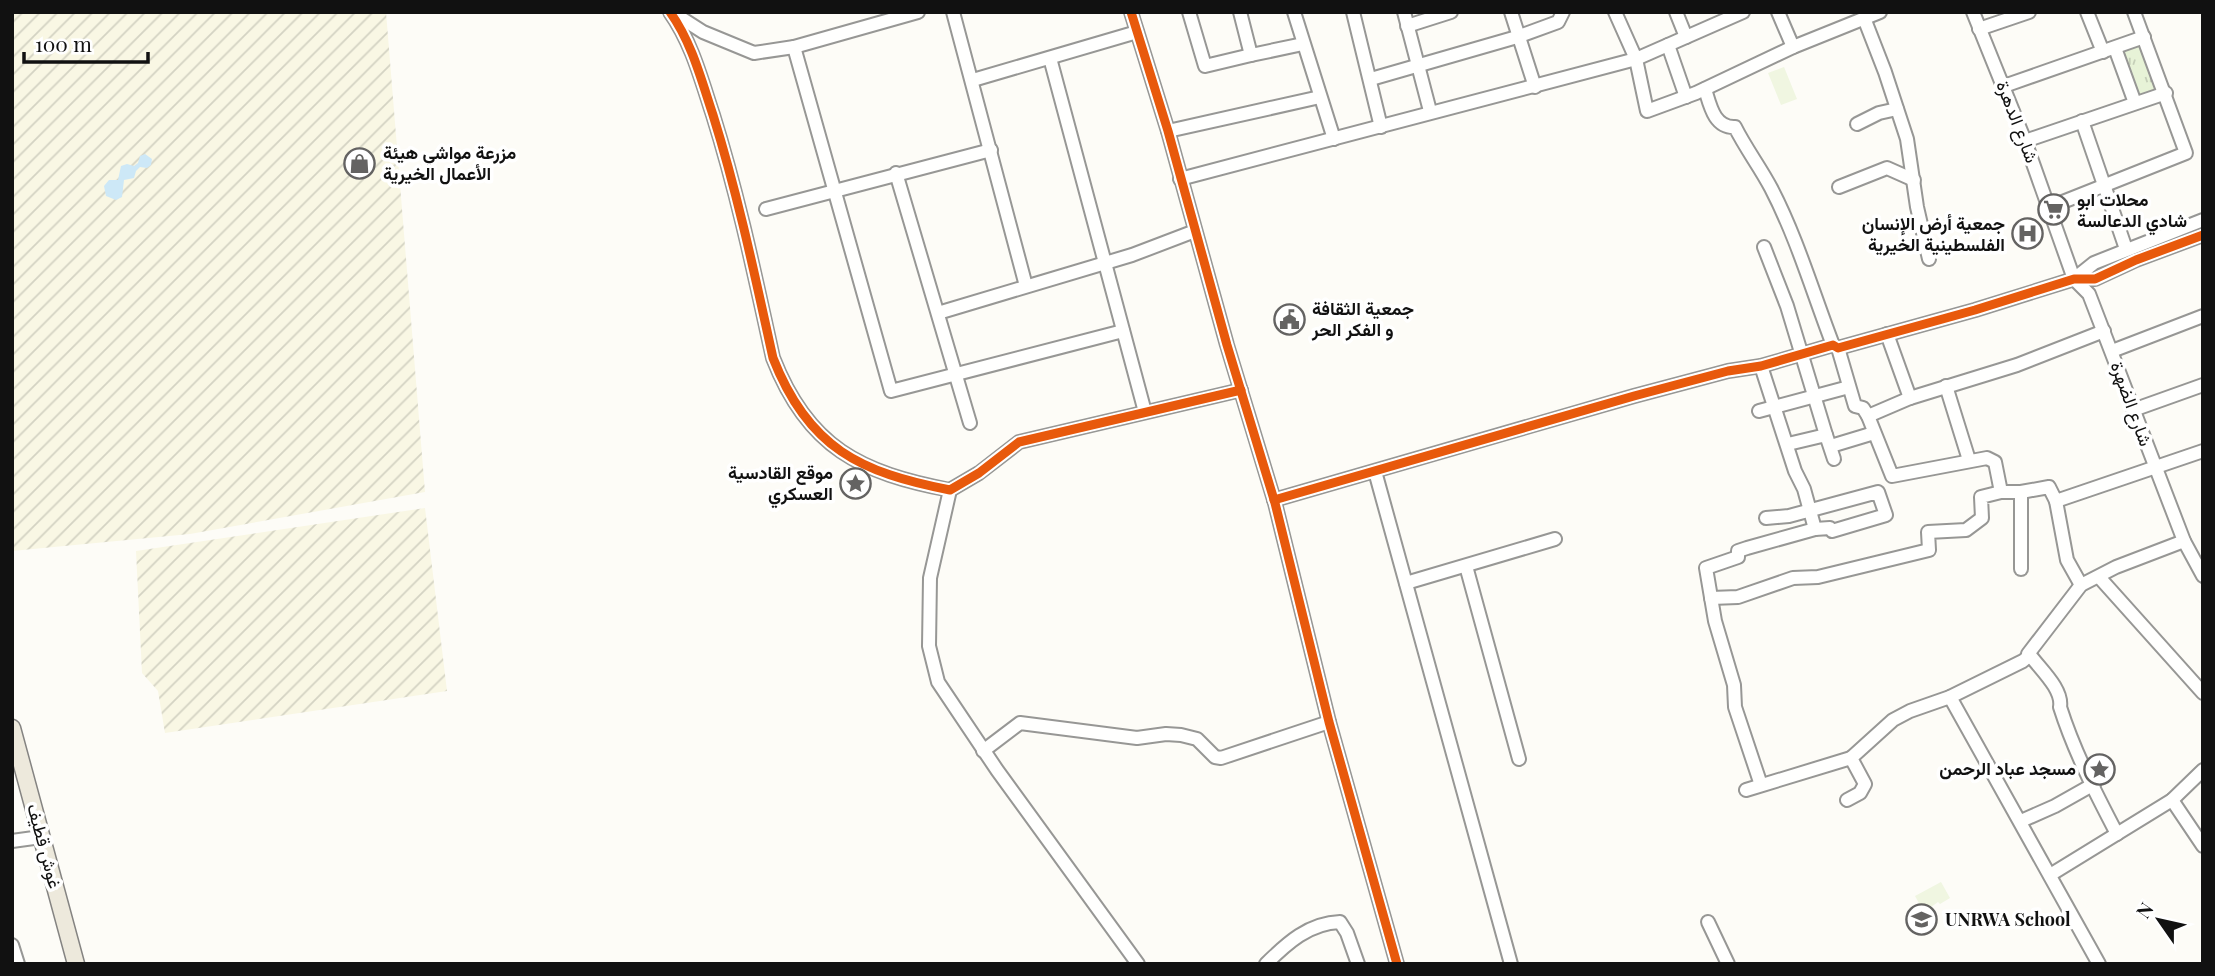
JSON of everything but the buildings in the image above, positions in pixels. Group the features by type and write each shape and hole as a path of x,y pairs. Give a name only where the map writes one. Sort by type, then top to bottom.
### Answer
{"main road":[{"name":"غوش قطيف","path":"12,728 76,964"}],"street":[{"path":"671,12 704,32 754,53 794,47 918,12"},
{"path":"671,12 688,41 696,62 738,201 773,358 795,403 820,435 857,461 887,476 950,490 1019,442 1241,390"},
{"path":"953,12 1026,286"},
{"path":"1131,12 1274,500 1329,722 1397,964"},
{"path":"1189,12 1205,66 1303,44"},
{"path":"1240,12 1251,55"},
{"path":"1294,12 1334,139"},
{"path":"1353,12 1381,127"},
{"path":"1404,12 1430,111"},
{"path":"1407,26 1451,12"},
{"path":"1511,12 1535,87"},
{"path":"1371,79 1517,37 1558,22 1563,12"},
{"path":"1615,12 1636,59 1647,111 1706,89 1793,47 1880,12"},
{"path":"1676,12 1686,37"},
{"path":"1778,12 1793,47"},
{"name":"شارع الدهرة","path":"1973,12 2059,233"},
{"path":"1979,29 2029,12"},
{"path":"2087,12 2135,103"},
{"path":"2050,207 2186,153 2134,12"},
{"path":"1180,179 1381,127 1430,111 1535,87 1636,59 1734,14"},
{"path":"1864,18 1907,139 1917,207 1930,259"},
{"path":"973,80 1137,32"},
{"path":"2004,86 2144,37"},
{"path":"1668,45 1686,97"},
{"path":"794,47 891,391 1123,331"},
{"path":"1050,58 1145,412"},
{"path":"1706,89 1713,115 1723,125 1735,127 1747,152 1770,187 1791,232 1855,406 1863,408 1868,416 1892,476 1987,458 1994,462 2001,492"},
{"path":"2025,141 2165,93"},
{"path":"1168,131 1320,97"},
{"path":"1857,124 1879,113 1898,108"},
{"path":"2082,121 2126,249"},
{"path":"766,209 991,149"},
{"path":"1839,187 1887,168 1914,180"},
{"path":"896,173 970,423"},
{"path":"2074,279 2094,263 2203,220"},
{"path":"937,313 1105,263 1195,231"},
{"name":"شارع الضهرة","path":"2059,233 2074,279 2090,295 2184,541 2203,576"},
{"path":"1274,500 1623,399 1887,334 2074,279 2095,279 2136,260 2203,235"},
{"path":"1764,247 1803,354 1835,459"},
{"path":"2112,351 2203,316"},
{"path":"1868,416 1910,398 2017,365 2104,331"},
{"path":"1887,334 1910,398"},
{"path":"1760,366 1815,529"},
{"path":"1945,386 1969,460"},
{"path":"2133,410 2203,386"},
{"path":"1759,411 1849,387"},
{"path":"1788,444 1874,433"},
{"path":"2056,501 2201,455"},
{"path":"1376,475 1511,964"},
{"path":"1711,598 1738,597 1793,578 1818,577 1929,550 1928,532 1966,530 1982,518 1981,497 2049,487 2056,501 2067,560 2081,584"},
{"path":"950,490 930,578 929,646 938,682 983,751 1138,964"},
{"path":"1761,785 1735,707 1734,685 1711,598 1706,568 1738,557 1738,551 1815,529 1830,528 1832,531 1886,516 1878,492 1790,516 1766,518"},
{"path":"2021,492 2021,569"},
{"path":"1406,583 1555,539"},
{"path":"2117,834 2094,784 2076,755 2058,692 2028,654 2081,584 2116,566 2184,541"},
{"path":"1466,566 1519,759"},
{"path":"2099,577 2203,693"},
{"path":"1746,790 1851,758 1894,720 1910,711 1950,697 2031,655"},
{"path":"1950,697 2099,964"},
{"path":"983,751 1020,723 1137,738 1181,735 1197,739 1215,757 1221,758 1329,722"},
{"path":"1847,800 1860,793 1865,784 1851,758"},
{"path":"2050,874 2172,800 2203,770"},
{"path":"2021,821 2094,784"},
{"path":"2172,800 2203,846"},
{"path":"12,841 41,837"},
{"path":"1266,964 1293,939 1312,927 1327,922 1340,922 1347,933 1358,964"},
{"path":"1708,922 1728,964"},
{"path":"12,945 18,964"}],"shaded area":[{"path":"12,12 386,12 425,492 190,534 12,551"},
{"path":"425,508 447,691 165,733 158,691 142,673 136,551"}],"green space":[{"path":"2140,43 2159,89 2132,98 2114,54"},
{"path":"1784,67 1797,99 1781,105 1768,73"},
{"path":"1941,882 1950,898 1940,904 1938,902 1924,912 1915,896"}],"water":[{"path":"145,154 152,159 151,165 147,168 140,167 134,178 124,180 122,197 116,200 106,196 104,186 109,180 118,180 121,166 134,166 140,156"}],"cycle path":[{"path":"670,12 695,62 722,145 746,236 773,358 787,389 803,414 821,435 841,451 890,475 950,490 979,473 1019,442 1241,390"},
{"path":"1131,12 1275,503 1329,722 1397,964"},
{"path":"1274,500 1634,396 1728,371 1761,366 1833,345 1838,348 2074,279 2095,279 2136,260 2203,235"}],"place":[{"name":"مزرعة مواشي هيئة الأعمال الخيرية","path":"360,163"},
{"name":"محلات ابو شادي الدعالسة","path":"2054,210"},
{"name":"جمعية أرض الإنسان الفلسطينية الخيرية","path":"2028,234"},
{"name":"جمعية الثقافة و الفكر الحر","path":"1289,319"},
{"name":"موقع القادسية العسكري","path":"856,483"},
{"name":"مسجد عباد الرحمن","path":"2099,769"},
{"name":"UNRWA School","path":"1922,920"}]}
